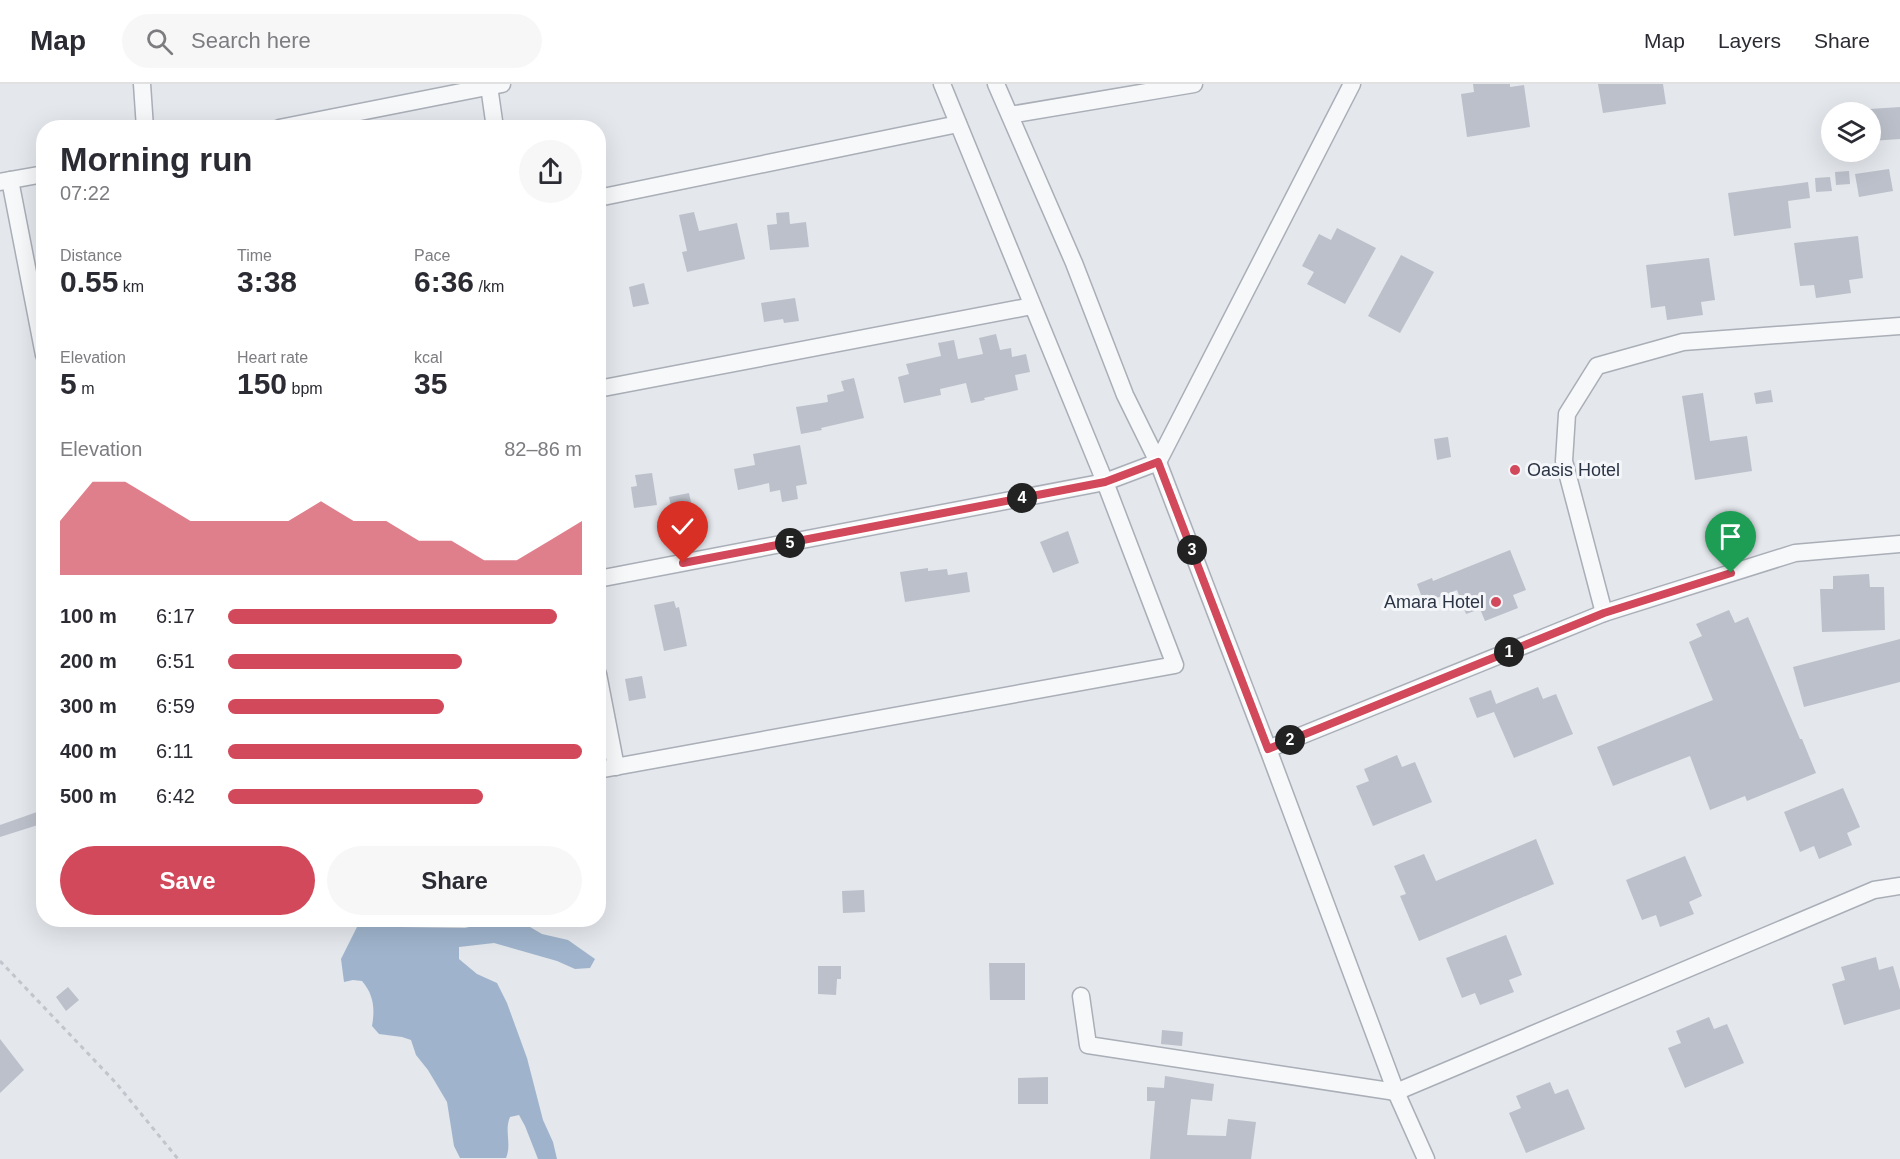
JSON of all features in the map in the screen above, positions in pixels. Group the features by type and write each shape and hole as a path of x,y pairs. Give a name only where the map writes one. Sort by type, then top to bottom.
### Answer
{"street":[{"path":"142,84 144,120"},
{"path":"606,768 1175,665 1105,482 942,84"},
{"path":"996,84 1074,263 1125,395 1158,462 1396,1092 1426,1159"},
{"path":"1010,115 1194,84"},
{"path":"606,577 1105,482 1158,462 1352,84"},
{"path":"319,120 495,85 495,120"},
{"path":"606,196 958,124"},
{"path":"36,175 5,181 36,297"},
{"path":"606,387 1032,306"},
{"path":"1604,613 1564,461 1567,414 1597,366 1683,342 1900,326"},
{"path":"1268,749 1604,613 1795,553 1900,544"},
{"path":"606,715 616,766"},
{"path":"1081,996 1088,1045 1396,1092 1874,890 1900,886"}],"path":[{"path":"0,961 116,1083 178,1159"}],"water":[{"path":"357,927 530,927 542,934 568,940 595,959 590,968 575,969 557,961 494,943 459,947 459,959 477,974 497,983 507,1003 527,1058 543,1120 553,1142 557,1159 538,1159 519,1115 510,1117 508,1122 506,1158 460,1158 454,1146 447,1102 416,1055 411,1040 379,1034 372,1026 373,1002 369,992 362,981 344,982 341,959"}],"building":[{"path":"1473,84 1510,84 1510,87 1524,85 1530,127 1467,137 1461,94 1474,92"},
{"path":"1598,84 1663,84 1666,104 1603,113"},
{"path":"1900,107 1900,139 1881,140 1881,108"},
{"path":"1889,169 1893,191 1859,197 1855,174"},
{"path":"1849,171 1850,184 1836,185 1835,172"},
{"path":"1830,177 1832,191 1816,192 1815,178"},
{"path":"1808,182 1810,198 1788,201 1791,228 1734,236 1728,193"},
{"path":"694,212 699,231 737,223 745,259 687,272 682,252 687,251 679,215"},
{"path":"789,212 790,224 806,222 809,247 770,250 767,225 777,224 776,213"},
{"path":"1337,228 1376,248 1345,304 1307,284 1314,272 1302,266 1319,234 1331,240"},
{"path":"1858,236 1863,278 1849,280 1851,293 1816,298 1814,285 1800,286 1794,243"},
{"path":"1401,255 1434,272 1400,333 1368,316"},
{"path":"1709,258 1715,300 1701,302 1703,315 1667,320 1665,306 1651,308 1646,265"},
{"path":"644,283 649,304 633,307 629,287"},
{"path":"795,298 799,321 784,323 783,319 764,322 761,303"},
{"path":"996,334 1000,350 1011,348 1012,357 1026,354 1030,372 1015,375 1018,390 971,403 966,383 940,389 941,395 904,403 898,377 909,374 906,364 941,356 938,343 954,340 958,359 983,354 979,338"},
{"path":"854,378 864,418 801,434 796,407 828,402 827,395 844,391 841,381"},
{"path":"1771,390 1773,402 1756,404 1754,393"},
{"path":"1703,393 1710,441 1747,436 1752,471 1695,480 1682,396"},
{"path":"1448,437 1451,457 1437,460 1434,439"},
{"path":"800,445 807,484 796,486 798,499 782,502 780,490 770,492 769,483 738,490 734,469 755,465 753,454"},
{"path":"652,473 657,505 634,508 631,487 637,486 635,475"},
{"path":"689,493 692,507 672,511 669,497"},
{"path":"1068,531 1079,563 1053,573 1040,542"},
{"path":"1510,550 1526,590 1513,595 1518,608 1485,621 1480,609 1466,614 1457,590 1424,603 1417,584 1432,578 1433,581"},
{"path":"928,568 928,571 947,569 948,575 967,572 970,592 905,602 900,572"},
{"path":"1869,574 1870,587 1884,587 1885,630 1822,632 1820,589 1833,589 1833,576"},
{"path":"674,601 676,608 679,607 687,646 664,651 654,605"},
{"path":"1729,610 1735,623 1748,617 1816,773 1747,801 1745,796 1710,810 1690,756 1613,786 1597,747 1713,700 1689,642 1702,636 1696,624"},
{"path":"1900,639 1900,682 1804,707 1793,667"},
{"path":"642,676 646,698 629,701 625,679"},
{"path":"1538,687 1543,699 1556,694 1573,734 1514,758 1494,712 1477,718 1469,698 1491,690 1496,704"},
{"path":"1397,755 1402,767 1415,762 1432,802 1373,826 1356,786 1369,781 1364,769"},
{"path":"1843,788 1860,827 1847,833 1852,845 1819,859 1814,846 1800,852 1784,812"},
{"path":"36,812 36,826 0,837 0,825"},
{"path":"1536,839 1554,884 1419,941 1400,896 1406,894 1394,866 1424,854 1436,881"},
{"path":"1685,856 1702,896 1689,902 1694,914 1660,927 1656,915 1642,920 1626,880"},
{"path":"864,890 865,912 843,913 842,891"},
{"path":"1506,935 1522,975 1509,980 1514,992 1480,1005 1475,993 1462,998 1446,958"},
{"path":"1876,957 1879,970 1893,966 1900,990 1900,1009 1844,1025 1832,984 1845,980 1841,967"},
{"path":"989,963 1025,963 1025,1000 990,1000"},
{"path":"818,966 841,966 841,979 837,979 836,995 818,994"},
{"path":"68,987 79,1000 66,1011 56,997"},
{"path":"1709,1017 1714,1029 1727,1024 1744,1063 1685,1088 1668,1048 1681,1043 1676,1031"},
{"path":"1162,1030 1183,1032 1182,1046 1161,1044"},
{"path":"0,1039 24,1070 0,1093"},
{"path":"1165,1076 1214,1084 1212,1101 1191,1099 1187,1135 1226,1136 1228,1119 1256,1122 1251,1159 1150,1159 1155,1101 1147,1101 1147,1087 1164,1088"},
{"path":"1048,1077 1048,1104 1018,1104 1018,1078"},
{"path":"1550,1082 1555,1094 1568,1089 1585,1129 1526,1153 1509,1113 1521,1108 1516,1096"}],"place":[{"name":"Oasis Hotel","path":"1515,470"},
{"name":"Amara Hotel","path":"1496,602"}],"route":[{"path":"683,563 1105,482 1158,462 1268,749 1604,613 1731,573"}]}
